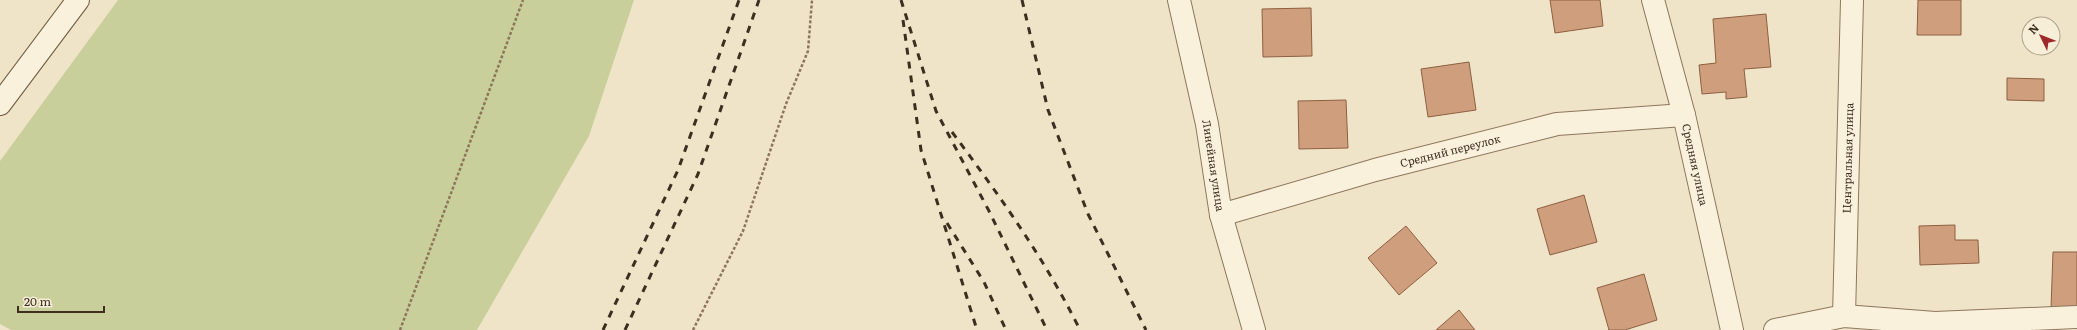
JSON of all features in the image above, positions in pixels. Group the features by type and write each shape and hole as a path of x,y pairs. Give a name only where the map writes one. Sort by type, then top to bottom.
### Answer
{"street":[{"path":"0,104 78,0"},
{"name":"Линейная улица","path":"1179,0 1207,124 1221,215 1254,330"},
{"name":"Средняя улица","path":"1652,0 1684,115 1732,330"},
{"name":"Центральная улица","path":"1844,316 1852,0"},
{"name":"Средний переулок","path":"1221,215 1375,170 1557,124 1684,115"},
{"path":"1775,330 1844,316 1936,323 2077,317"}],"path":[{"path":"400,330 523,0"},
{"path":"693,330 743,231 786,104 808,51 812,0"}],"green space":[{"path":"118,0 634,0 589,136 477,330 11,330 0,324 0,161"}],"building":[{"path":"1550,0 1600,0 1603,26 1555,33"},
{"path":"1918,0 1961,0 1961,35 1917,35"},
{"path":"1311,8 1312,56 1263,57 1262,9"},
{"path":"1766,14 1771,67 1744,69 1747,97 1726,99 1726,92 1702,94 1699,65 1716,63 1713,19"},
{"path":"1469,62 1476,110 1428,117 1421,69"},
{"path":"2007,78 2044,79 2044,101 2007,100"},
{"path":"1346,100 1348,148 1299,149 1298,101"},
{"path":"1584,195 1597,242 1550,255 1537,209"},
{"path":"1955,225 1955,240 1978,240 1979,263 1920,265 1919,226"},
{"path":"1406,226 1437,263 1399,295 1368,258"},
{"path":"2053,252 2077,252 2077,310 2051,309"},
{"path":"1644,274 1657,320 1625,330 1609,330 1597,288"},
{"path":"1459,310 1475,330 1436,330"}],"railway":[{"path":"603,330 678,170 739,0"},
{"path":"625,330 698,174 759,0"},
{"path":"901,0 936,111 989,211 1047,330"},
{"path":"1022,0 1048,110 1088,214 1146,330"},
{"path":"903,20 921,150 977,330"},
{"path":"952,132 1037,253 1080,330"},
{"path":"947,223 984,282 1006,330"}]}
